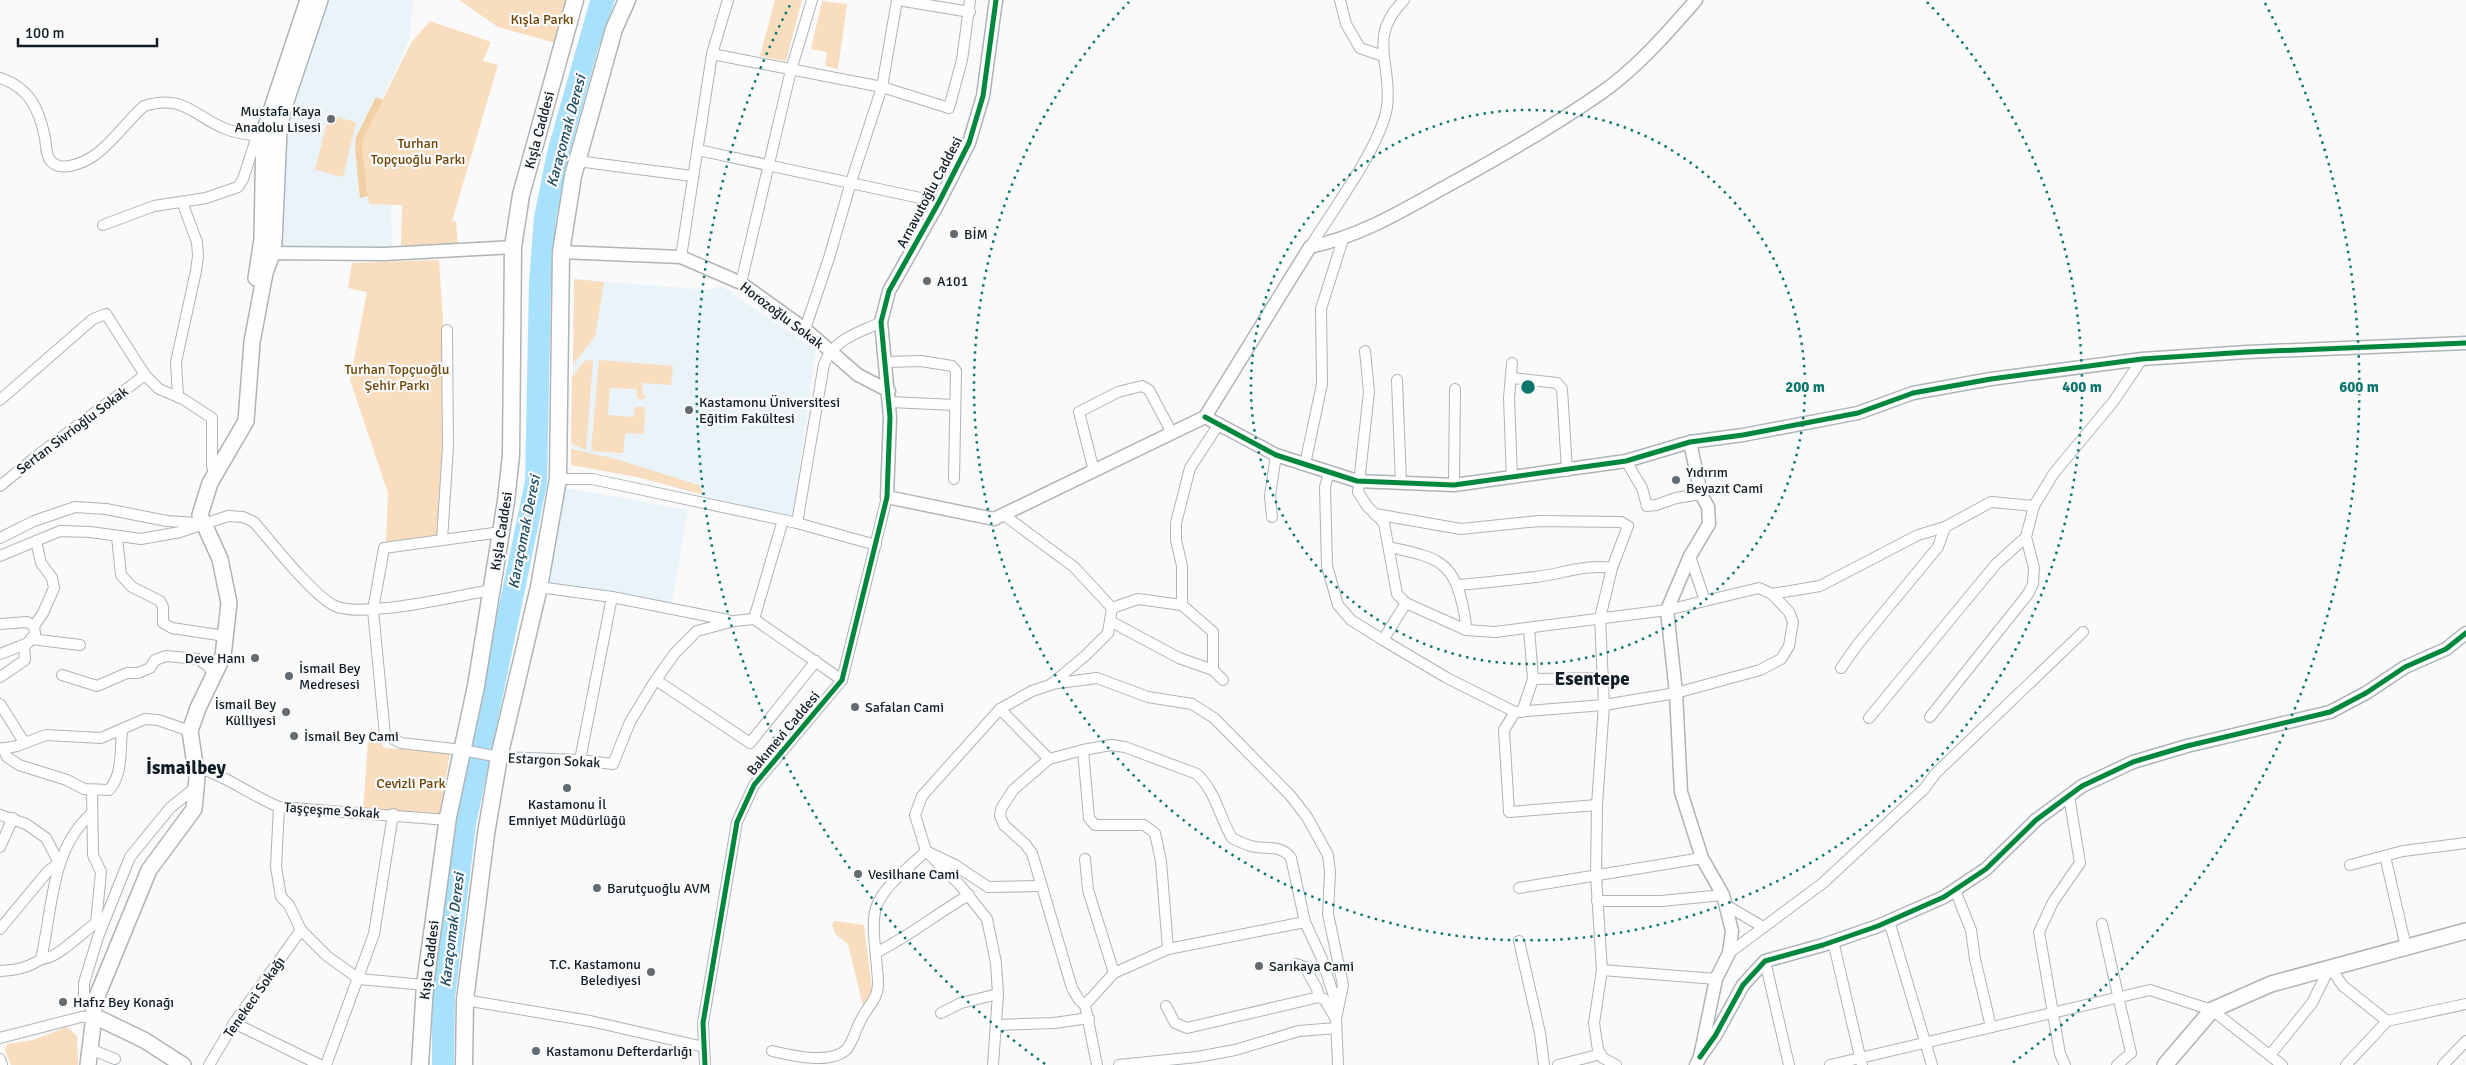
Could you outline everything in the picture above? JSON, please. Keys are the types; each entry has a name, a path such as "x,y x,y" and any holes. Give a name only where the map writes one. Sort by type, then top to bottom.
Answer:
{"main road":[{"path":"88,1065 88,1048 94,1011 149,870 194,809 196,767 190,731 198,708 223,656 228,603 220,558 200,515 210,482 240,434 243,346 266,254 266,133 308,0"},
{"path":"266,133 283,110 320,0"},
{"name":"Kışla Caddesi","path":"420,1065 426,984 448,820 463,750 492,590 511,455 513,247 521,195 575,0"},
{"path":"464,1065 465,996 486,834 500,757 539,587 558,480 561,252 577,161 614,29 626,0"},
{"path":"2165,1065 2212,1010 2271,984 2466,931"},
{"path":"94,1011 183,1065"}],"street":[{"path":"681,257 712,54 728,0"},
{"path":"741,283 791,70 812,0"},
{"path":"805,329 829,258 850,182 882,87 898,0 970,12"},
{"path":"712,54 882,87 949,108 962,60 970,12 970,0"},
{"name":"Arnavutoğlu Caddesi","path":"889,396 882,322 888,291 970,143 983,96 996,0"},
{"path":"1340,0 1346,24 1360,48 1383,56"},
{"path":"955,405 889,396 887,497 994,520 1205,417 1375,142 1387,107 1382,36 1392,12 1404,0"},
{"path":"1310,247 1343,239 1369,229 1512,151 1602,92 1642,57 1696,0"},
{"path":"0,78 17,85 33,102 39,113 48,156 54,164 60,166 75,165 96,154 140,109 153,103 183,104 227,129 266,133 238,187 206,198 154,206 103,225"},
{"path":"698,150 939,202"},
{"path":"577,161 692,176"},
{"path":"178,397 176,362 198,256 197,242 182,202"},
{"path":"1305,464 1322,384 1321,309 1343,239"},
{"path":"266,254 385,254 513,247"},
{"name":"Horozoğlu Sokak","path":"561,252 681,257 741,283 805,329 858,375 889,396"},
{"path":"0,400 93,319 106,314 145,375 159,389 178,397 212,418 212,465 214,475"},
{"path":"797,523 824,364 830,351 836,344 882,322"},
{"path":"442,540 448,447 447,330"},
{"path":"1205,417 1276,455 1357,480 1454,485 1567,471 1626,461 1690,442 1744,435 1858,413 1913,393 1991,379 2142,359 2247,352 2466,343"},
{"path":"1329,472 1325,488 1327,566 1338,605 1351,620 1383,640 1447,678 1518,712 1604,705 1676,693 1760,670 1780,659 1789,646 1793,622 1789,612 1772,594 1759,588 1666,610 1495,632 1466,630 1406,602 1397,594 1384,524 1358,492 1357,480 1368,392 1365,351"},
{"path":"1930,717 2028,594 2033,584 2034,568 2026,537 2034,506 2054,474 2113,402 2142,359"},
{"path":"886,362 921,361 952,366 956,371 955,405 957,411 954,479"},
{"path":"1512,363 1509,398 1512,478"},
{"name":"Sertan Sivrioğlu Sokak","path":"0,486 38,455 145,375"},
{"path":"1512,378 1557,383 1562,389 1567,471"},
{"path":"1397,380 1401,482"},
{"path":"1094,471 1079,412 1118,392 1142,386 1149,390 1172,433"},
{"path":"1454,485 1455,389"},
{"path":"1182,605 1182,566 1176,540 1176,523 1190,468 1219,424"},
{"path":"1690,442 1701,494 1708,507 1709,524 1690,556 1666,610 1676,693 1681,792 1702,858 1725,900 1732,932 1729,953 1716,979 1698,1061"},
{"path":"1272,517 1270,496 1276,455"},
{"path":"1626,461 1642,488 1647,506 1676,498 1701,494"},
{"path":"558,480 592,479 797,523 876,545"},
{"name":"Bakımevi Caddesi","path":"705,1065 703,1043 709,979 737,822 754,785 842,680 887,497"},
{"path":"1772,594 1820,586 1895,549 1918,535 1945,527 1991,502 2034,506"},
{"path":"0,538 34,521 75,507 106,508 167,521 204,524"},
{"path":"1375,514 1461,529 1539,521 1621,522 1628,526 1612,568 1600,618 1604,705 1597,805 1596,875 1602,970 1594,1023 1600,1054 1603,1058 1616,1065"},
{"path":"1004,515 1074,568 1112,608"},
{"path":"0,556 60,531 90,532 117,538 141,540 180,532 228,516 243,517 254,522 306,581 338,608 373,610 492,590"},
{"path":"783,520 754,619 842,680"},
{"path":"1841,668 1858,644 1938,547 1945,527"},
{"path":"373,610 384,548 501,532"},
{"path":"1869,718 1996,564 2026,537"},
{"path":"117,538 121,575 132,587 160,601 163,607 163,623 172,628 225,636"},
{"path":"0,654 27,642 35,634 34,626 43,613 54,588 52,578 40,563 36,542"},
{"path":"1389,546 1430,557 1447,568 1458,585 1466,621 1466,630"},
{"path":"1690,556 1705,601"},
{"path":"1458,585 1538,577 1572,568 1600,566 1612,568"},
{"path":"539,587 612,597 734,621"},
{"path":"580,760 612,597"},
{"path":"1112,608 1138,599 1182,605 1213,632 1213,670"},
{"path":"1383,640 1406,602"},
{"path":"1050,685 1085,656 1108,633 1112,608"},
{"name":"Estargon Sokak","path":"373,610 385,735 401,743 463,750 500,757 580,760 613,764 630,722 675,653 697,631 734,621 754,619"},
{"path":"1110,621 1178,658 1213,670 1223,680"},
{"path":"0,624 28,622 34,626"},
{"path":"1529,628 1533,679 1518,712 1504,730 1509,812 1597,805"},
{"path":"1729,953 1823,883 1924,789 1936,773 2083,632"},
{"path":"1698,1061 1715,1036 1743,985 1765,961 1833,942 1889,921 1944,897 1986,869 2036,820 2082,786 2133,762 2187,746 2330,712 2366,693 2405,667 2446,649 2466,633"},
{"path":"27,642 80,645"},
{"path":"0,677 25,660 27,642"},
{"path":"62,675 97,686 127,673 138,673 150,668 156,660 161,658 183,656 198,659 208,666 215,676"},
{"path":"656,680 750,743 816,661"},
{"path":"993,1065 998,994 996,963 987,919 969,895 926,851 915,815 922,796 1000,709 1032,691 1050,685 1097,678 1148,697 1192,704 1214,718 1290,795 1307,817 1328,856 1330,872 1328,914 1343,985 1337,1006 1338,1065"},
{"path":"1533,679 1604,678"},
{"path":"0,704 24,742"},
{"path":"1000,709 1049,759"},
{"path":"122,730 115,784 109,790 92,791 67,780 19,765 7,757 1,749 46,735 101,738 145,719 158,720 190,731"},
{"path":"1097,1065 1089,1018 1085,1005 1079,1000 1072,988 1040,886 1032,853 1004,825 1000,816 1001,809 1013,790 1049,759 1084,750 1112,745 1125,747 1197,774 1205,782 1216,799 1232,838 1253,846 1280,849 1287,852 1291,858 1305,922 1322,958 1337,1006"},
{"path":"1084,750 1090,818 1095,825 1144,825 1155,833 1161,861 1168,948"},
{"name":"Taşçeşme Sokak","path":"196,767 218,774 261,799 279,807 393,814 448,820"},
{"path":"0,1038 81,1017 94,1011 84,995 84,983 106,917 130,857 170,808 196,787"},
{"path":"92,791 93,855 101,872 96,923"},
{"path":"2066,1065 2060,1054 2039,932 2053,902 2080,863 2069,796"},
{"path":"279,807 276,867 281,896 289,905 301,930 327,956 359,979 426,984"},
{"path":"41,958 59,863 75,831 92,813"},
{"path":"0,814 12,818 46,838 59,863"},
{"path":"326,1065 374,934 393,814"},
{"path":"0,847 12,818"},
{"path":"2350,865 2385,856 2466,843"},
{"path":"926,851 955,865 988,887 1040,886"},
{"path":"772,1051 820,1061 839,1057 846,1050 860,1019 877,995 877,952 873,923 880,899 926,851"},
{"path":"2385,856 2406,947"},
{"path":"1518,888 1702,858"},
{"path":"1085,859 1088,890 1114,972"},
{"path":"0,928 48,871 59,863"},
{"path":"1955,890 1971,930 1975,959 1991,1027"},
{"path":"877,952 899,942 933,917 969,895"},
{"path":"1597,900 1725,900 1764,928"},
{"path":"0,971 16,970 33,964 41,958 55,954 106,917"},
{"path":"1889,921 1932,1065"},
{"path":"1085,1005 1114,972 1168,948 1305,922"},
{"path":"2102,924 2120,997 2131,1053 2117,1065"},
{"name":"Tenekeci Sokağı","path":"209,1065 234,1022 301,930"},
{"path":"1519,941 1540,1034 1544,1065"},
{"path":"1833,942 1862,1061"},
{"path":"1765,961 1789,1065"},
{"path":"1296,964 1305,967 1311,975 1319,998"},
{"path":"2270,1055 2312,1003 2330,967 2343,986 2388,1021"},
{"path":"1602,970 1716,979"},
{"path":"1830,1065 1862,1061 1925,1043 2150,990 2212,1010 2282,1065"},
{"path":"941,1012 961,1003 998,994"},
{"path":"465,996 640,1025 703,1043"},
{"path":"1166,1006 1175,1023 1187,1028 1319,998 1324,1000 1336,1023"},
{"path":"2346,1065 2388,1021 2466,1004"},
{"path":"997,1026 1054,1023 1089,1018"},
{"path":"234,1022 320,1065"},
{"path":"1119,1065 1197,1057 1235,1050 1299,1031 1336,1023"},
{"path":"2443,1065 2466,1041"},
{"path":"88,1048 115,1059"},
{"path":"1558,1065 1600,1054"},
{"path":"0,1059 2,1065"}],"shaded area":[{"name":"Mustafa Kaya Anadolu Lisesi","path":"324,0 414,0 408,43 363,139 362,149 369,203 391,204 392,249 318,246 310,251 277,251 282,159 293,90"},
{"path":"376,97 383,100 363,139 362,149 368,196 360,198 355,149 356,137"},
{"name":"Kastamonu Üniversitesi Eğitim Fakültesi","path":"574,279 709,290 723,287 816,350 792,519 637,477 571,465"},
{"path":"566,488 688,510 671,607 547,583"}],"green space":[{"name":"Kışla Parkı","path":"459,0 569,0 555,43 498,27"},
{"path":"775,0 802,0 786,61 760,56"},
{"path":"822,1 847,4 838,69 825,66 827,52 811,49"},
{"name":"Turhan Topçuoğlu Parkı","path":"430,21 491,42 483,61 498,65 452,221 456,222 458,244 436,248 401,245 402,205 369,204 362,149 363,139 411,43"},
{"path":"329,115 356,122 343,177 315,170"},
{"name":"Turhan Topçuoğlu Şehir Parkı","path":"439,260 443,321 441,536 386,543 388,493 350,380 367,292 348,288 352,263"},
{"path":"574,279 604,282 595,336 573,365"},
{"path":"586,359 593,362 586,450 571,443 572,377"},
{"path":"599,360 673,366 671,385 643,383 642,394 646,395 645,399 637,399 637,389 610,388 608,415 634,417 635,407 645,407 644,434 625,433 623,453 591,451"},
{"path":"571,449 612,458 699,485 704,495 637,477 571,465"},
{"name":"Cevizli Park","path":"373,729 384,748 450,752 439,818 363,812 368,740"},
{"path":"834,921 864,925 873,998 863,1006 848,944 835,934 832,925"},
{"path":"67,1027 77,1036 78,1065 11,1065 5,1051 7,1044 33,1040"}],"water":[{"name":"Karaçomak Deresi","path":"590,0 615,0 598,49 568,158 556,220 551,284 547,484 476,825 455,997 454,1065 432,1065 435,968 458,801 525,481 529,283 534,217 547,152"}],"cycle path":[{"path":"705,1065 703,1023 737,822 754,785 842,680 887,497 890,417 881,322 889,291 939,202 969,143 983,96 996,0"},
{"path":"1205,417 1276,455 1357,481 1454,485 1626,461 1690,442 1743,435 1858,413 1913,393 1991,379 2142,359 2247,352 2466,343"},
{"path":"1700,1057 1715,1036 1743,985 1765,961 1823,945 1878,926 1944,897 1986,869 2036,820 2082,786 2133,762 2187,746 2330,712 2366,693 2405,667 2446,649 2466,633"}],"place":[{"name":"Mustafa Kaya Anadolu Lisesi","path":"331,119"},
{"name":"BİM","path":"954,234"},
{"name":"A101","path":"927,281"},
{"name":"Kastamonu Üniversitesi Eğitim Fakültesi","path":"689,410"},
{"name":"Yıdırım Beyazıt Cami","path":"1676,480"},
{"name":"Deve Hanı","path":"255,658"},
{"name":"İsmail Bey Medresesi","path":"289,676"},
{"name":"Safalan Cami","path":"855,707"},
{"name":"İsmail Bey Külliyesi","path":"286,712"},
{"name":"İsmail Bey Cami","path":"294,736"},
{"name":"Kastamonu İl Emniyet Müdürlüğü","path":"567,788"},
{"name":"Vesilhane Cami","path":"858,874"},
{"name":"Barutçuoğlu AVM","path":"597,888"},
{"name":"Sarıkaya Cami","path":"1259,966"},
{"name":"T.C. Kastamonu Belediyesi","path":"651,972"},
{"name":"Hafız Bey Konağı","path":"63,1002"},
{"name":"Kastamonu Defterdarlığı","path":"536,1051"}],"district":[{"name":"Esentepe","path":"1592,678"},
{"name":"İsmailbey","path":"186,767"}]}
